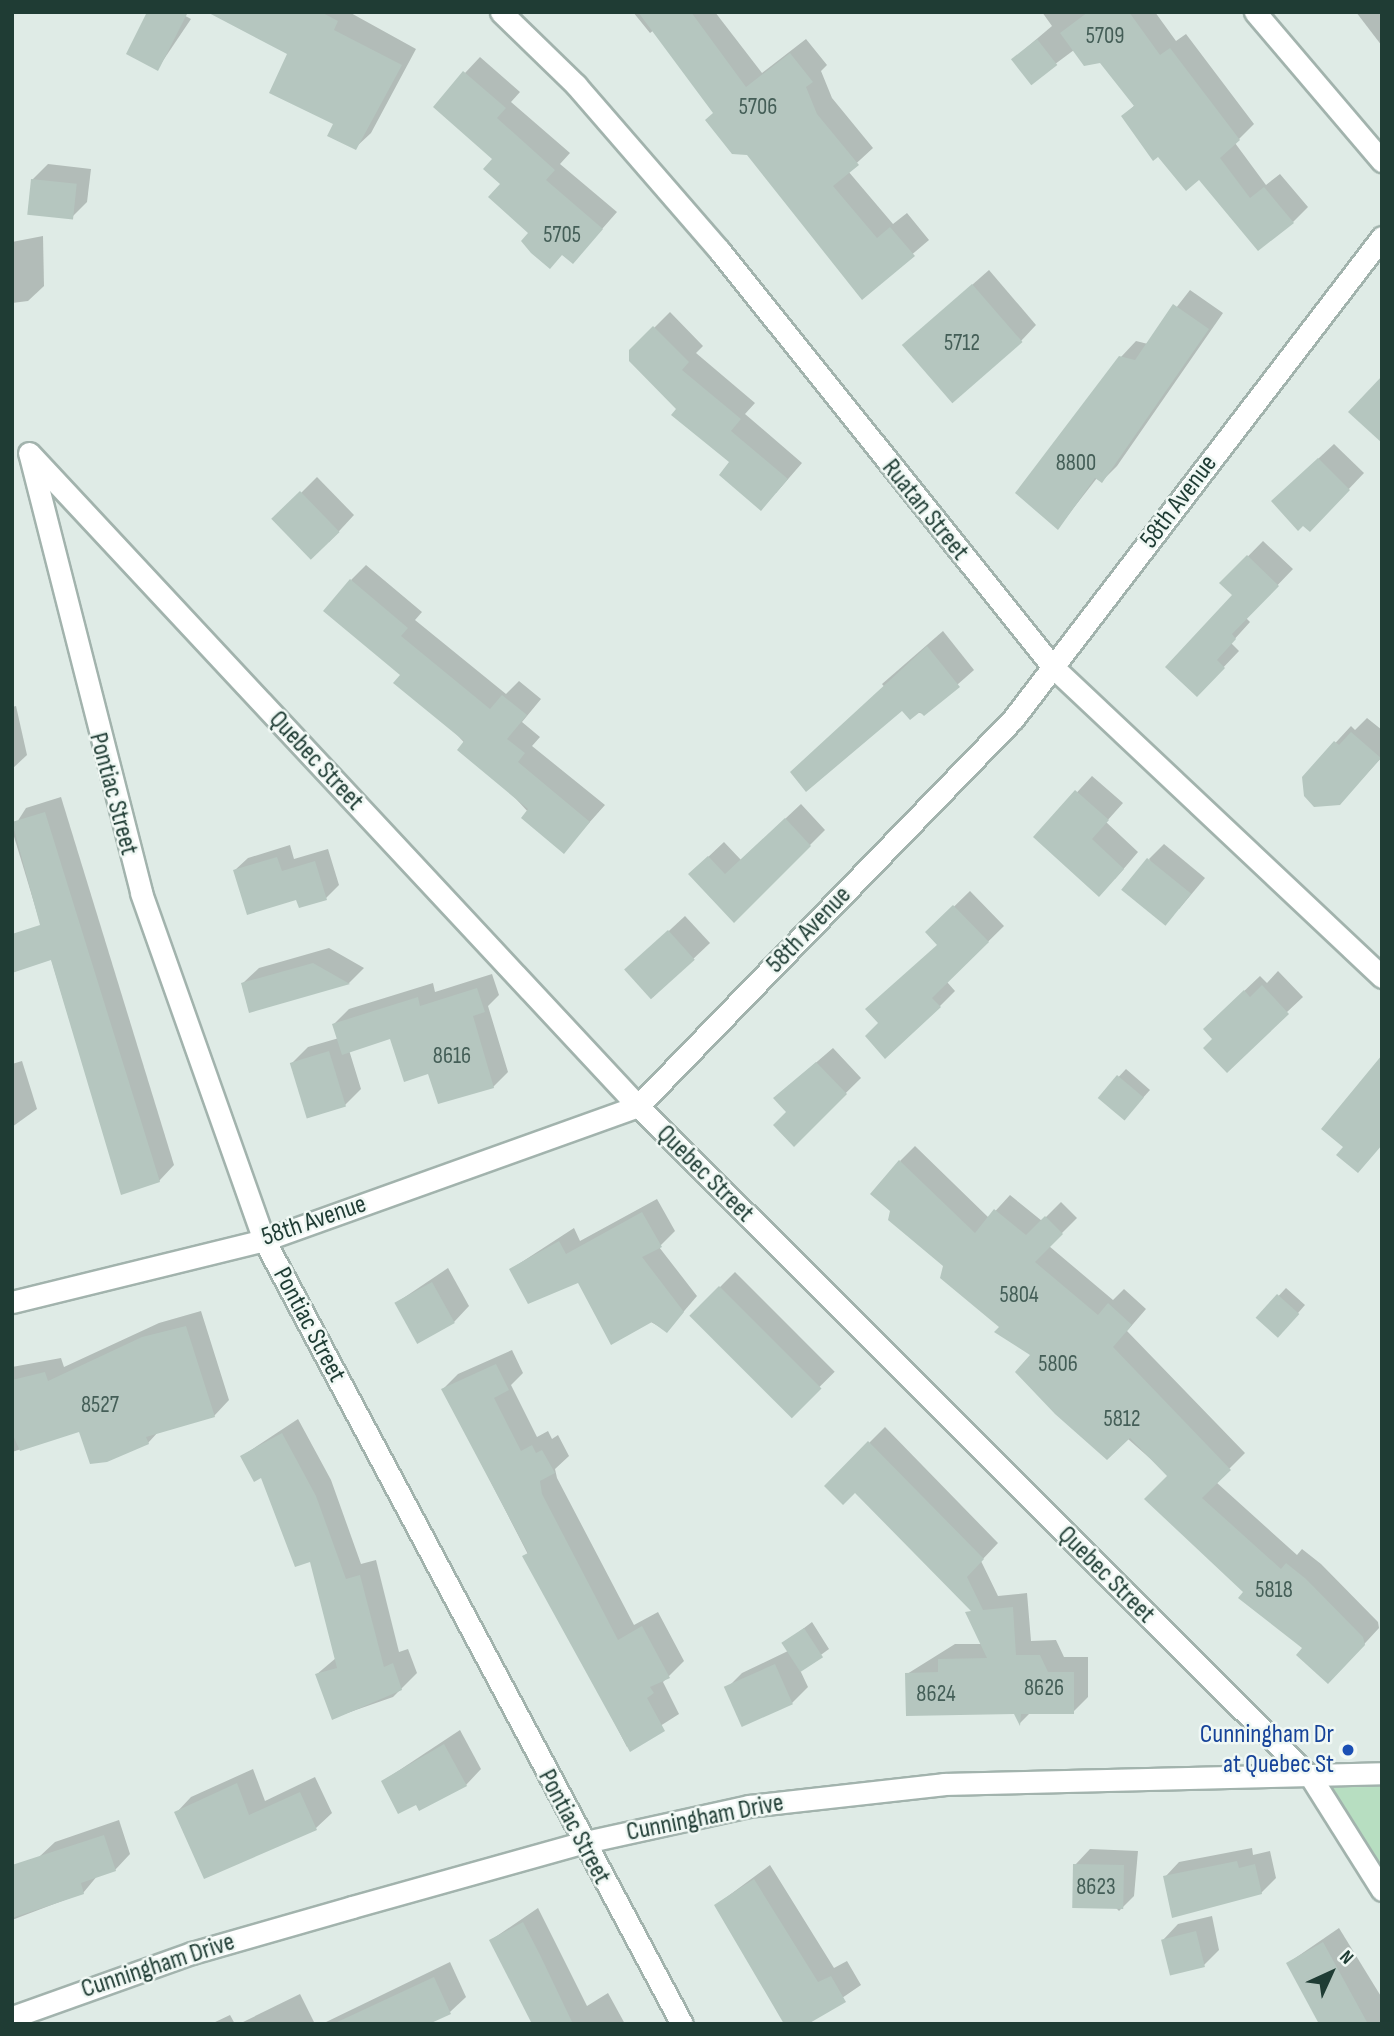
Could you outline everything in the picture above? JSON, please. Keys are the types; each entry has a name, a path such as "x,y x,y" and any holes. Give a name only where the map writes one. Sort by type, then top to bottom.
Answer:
{"street":[{"name":"Ruatan Street","path":"501,12 576,85 719,250 1053,667 1382,976"},
{"path":"1255,12 1382,161"},
{"name":"58th Avenue","path":"12,1303 264,1240 638,1106 1013,719 1382,237"},
{"name":"Quebec Street","path":"21,454 638,1106 1312,1779 1382,1890"},
{"name":"Pontiac Street","path":"21,454 141,893 264,1240 581,1843 682,2024"},
{"name":"Cunningham Drive","path":"12,2017 192,1953 581,1843 749,1806 944,1784 1312,1779 1382,1773"}],"green space":[{"path":"1382,1773 1382,1890 1312,1779"}],"building":[{"path":"147,12 188,12 158,71 126,54"},
{"path":"207,12 321,12 338,21 334,30 402,65 356,150 327,136 333,124 269,93 287,54"},
{"path":"638,12 691,12 746,87 790,53 813,82 806,87 817,114 859,165 833,186 877,238 890,227 915,256 862,300 747,155 732,154 705,120 713,113"},
{"path":"1088,12 1129,12 1160,55 1170,48 1240,140 1220,158 1250,198 1264,187 1294,223 1258,251 1199,180 1186,191 1158,157 1153,161 1121,116 1134,106 1100,63 1084,66 1060,33"},
{"path":"1037,39 1057,65 1031,85 1011,59"},
{"path":"463,71 506,108 497,118 555,170 546,180 603,229 573,264 562,255 550,269 531,253 521,241 528,233 488,197 500,184 483,169 492,159 433,107"},
{"path":"31,179 77,184 73,220 27,215"},
{"path":"972,284 1023,342 952,403 902,345"},
{"path":"1173,304 1209,329 1102,483 1095,478 1058,530 1015,493 1119,356 1135,360"},
{"path":"653,326 689,362 682,370 741,419 731,431 788,479 761,511 719,475 729,462 671,415 676,409 629,361 629,350"},
{"path":"1382,376 1382,443 1348,412"},
{"path":"1318,458 1350,490 1310,532 1303,526 1298,531 1271,501"},
{"path":"300,491 340,532 311,560 271,519"},
{"path":"1247,555 1279,586 1232,634 1236,639 1217,660 1225,668 1197,697 1165,667 1232,595 1219,583"},
{"path":"350,579 408,628 401,636 490,709 502,695 527,715 507,739 525,753 518,762 590,822 564,854 521,818 528,809 457,750 464,741 393,683 400,675 323,611"},
{"path":"927,646 960,687 924,716 920,712 910,720 902,711 806,792 790,772"},
{"path":"1351,732 1381,758 1340,805 1314,807 1304,796 1302,777 1334,741 1339,745"},
{"path":"1075,790 1109,820 1092,839 1124,869 1099,897 1033,837"},
{"path":"45,812 160,1182 121,1195 51,960 12,973 12,934 40,925 12,822"},
{"path":"785,818 811,846 734,923 688,874 708,856 725,874"},
{"path":"277,857 282,871 315,861 327,900 299,908 296,900 247,915 233,870"},
{"path":"1147,858 1191,894 1165,926 1121,890"},
{"path":"953,905 989,942 932,998 941,1007 885,1059 865,1036 878,1023 865,1009 937,945 925,932"},
{"path":"668,930 695,960 651,999 624,969"},
{"path":"313,963 350,984 249,1013 241,983"},
{"path":"1262,985 1289,1014 1227,1073 1203,1048 1212,1039 1203,1029 1244,990 1250,997"},
{"path":"477,988 485,1012 473,1016 494,1088 438,1104 428,1074 404,1082 390,1039 342,1055 332,1024 418,997 420,1006"},
{"path":"329,1051 346,1106 307,1118 290,1063"},
{"path":"1382,1055 1382,1145 1358,1173 1336,1155 1343,1147 1321,1129"},
{"path":"816,1062 847,1094 794,1147 773,1125 786,1112 773,1098"},
{"path":"1117,1075 1144,1097 1125,1120 1098,1098"},
{"path":"899,1160 975,1233 994,1209 1026,1235 1045,1216 1063,1234 1035,1262 1098,1315 1108,1303 1132,1325 1113,1347 1231,1470 1202,1498 1281,1569 1286,1563 1306,1579 1363,1637 1365,1645 1328,1684 1296,1655 1302,1648 1238,1598 1243,1592 1144,1499 1167,1476 1130,1438 1107,1460 1055,1414 1015,1372 1030,1355 994,1332 999,1327 940,1278 943,1266 888,1220 890,1211 870,1194"},
{"path":"642,1212 662,1247 642,1257 684,1312 667,1333 652,1322 611,1345 578,1283 528,1304 509,1269 559,1241 566,1254"},
{"path":"432,1282 455,1323 417,1344 394,1303"},
{"path":"719,1286 822,1389 792,1418 689,1316"},
{"path":"1277,1294 1299,1314 1278,1338 1256,1318"},
{"path":"186,1326 215,1417 146,1437 149,1444 107,1462 90,1464 79,1432 20,1451 12,1433 12,1380 45,1372 48,1381 142,1337"},
{"path":"496,1364 509,1390 494,1398 521,1451 532,1445 536,1453 542,1450 555,1473 540,1481 542,1494 618,1640 642,1626 670,1678 650,1687 654,1693 647,1698 665,1731 630,1752 522,1556 528,1553 441,1389"},
{"path":"282,1433 316,1496 346,1579 360,1575 384,1667 393,1663 402,1690 332,1720 315,1674 337,1668 310,1562 295,1567 261,1478 254,1482 240,1456"},
{"path":"868,1441 984,1559 967,1577 983,1610 1013,1607 1016,1655 1040,1655 1048,1672 1074,1672 1074,1714 1021,1714 1020,1726 1014,1714 906,1716 905,1673 938,1672 938,1659 987,1658 965,1612 971,1611 855,1493 843,1505 824,1486"},
{"path":"804,1628 823,1657 800,1672 781,1643"},
{"path":"775,1664 793,1704 742,1727 724,1687"},
{"path":"444,1744 467,1786 419,1811 416,1805 398,1814 381,1781"},
{"path":"237,1783 249,1815 300,1792 317,1830 204,1879 174,1812"},
{"path":"104,1835 116,1871 81,1883 84,1894 12,1918 12,1865"},
{"path":"1237,1861 1239,1868 1255,1864 1262,1894 1172,1918 1163,1876"},
{"path":"1073,1864 1124,1865 1123,1909 1072,1908"},
{"path":"754,1879 818,1982 831,1976 846,2002 808,2024 784,2024 714,1905"},
{"path":"523,1922 573,2024 532,2024 489,1940"},
{"path":"1196,1931 1205,1967 1170,1976 1161,1940"},
{"path":"1323,1942 1368,2024 1319,2024 1286,1963"},
{"path":"434,1977 451,2014 429,2024 333,2024"}],"place":[{"name":"Cunningham Dr at Quebec St","path":"1348,1750"}]}
